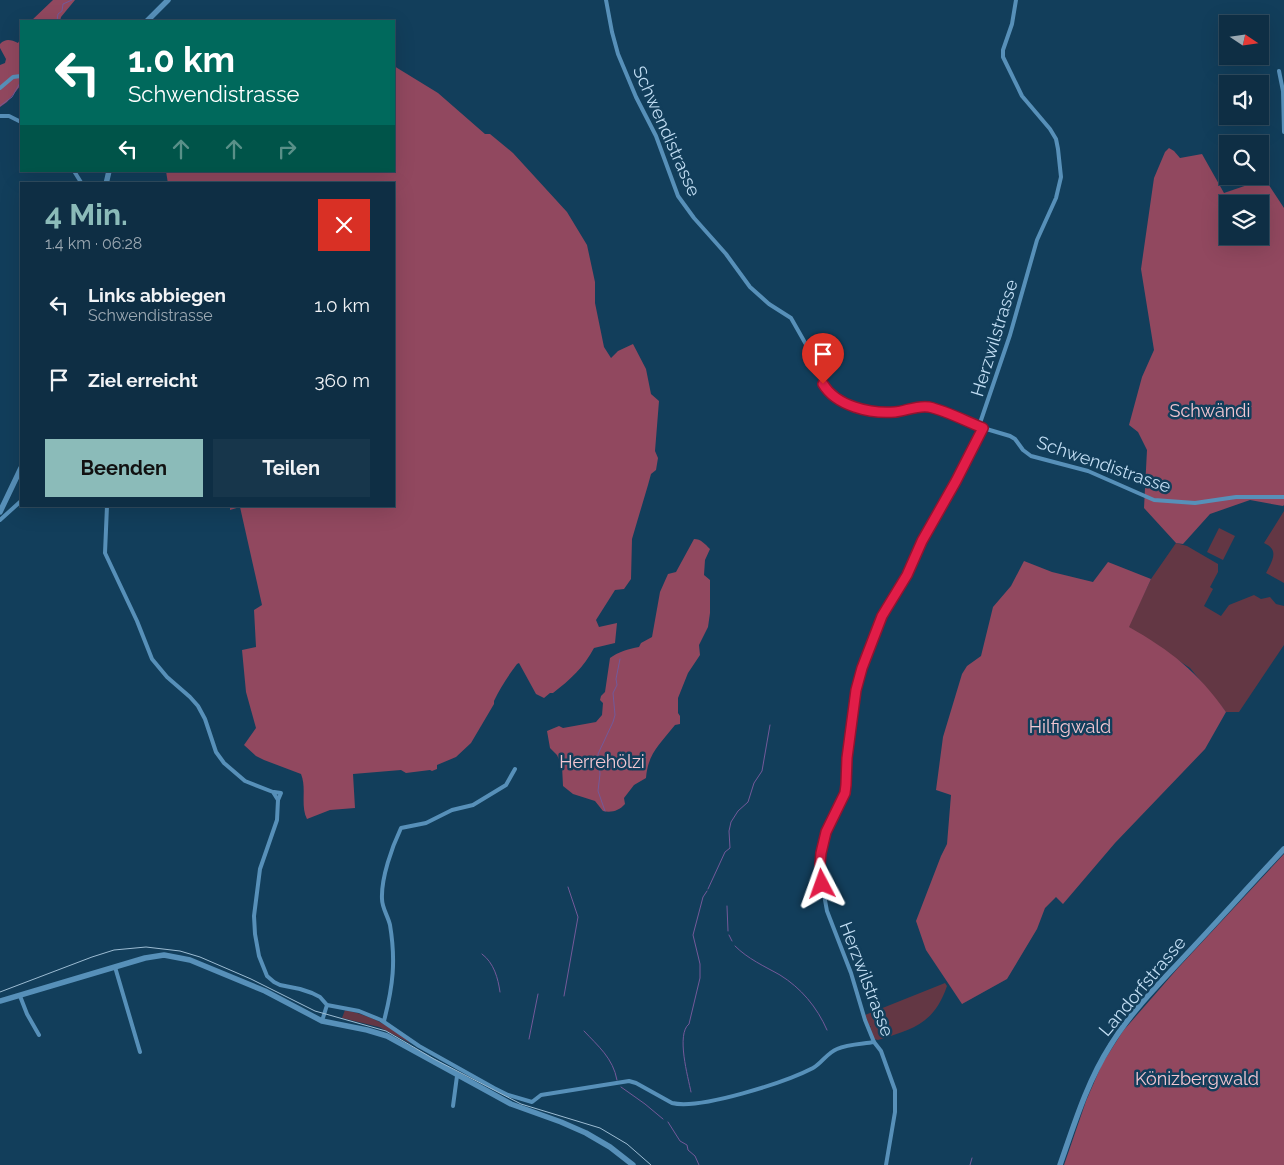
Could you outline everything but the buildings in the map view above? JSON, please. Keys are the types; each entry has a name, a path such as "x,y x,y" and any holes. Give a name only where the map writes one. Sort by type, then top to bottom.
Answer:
{"main road":[{"path":"148,20 168,0"},
{"path":"0,512 20,470"},
{"name":"Landorfstrasse","path":"1060,1165 1092,1080 1108,1048 1122,1027 1150,994 1284,849"},
{"path":"0,1002 114,967 157,956 184,958 265,991 322,1021 382,1034 510,1104 586,1133 610,1147 633,1165"}],"street":[{"name":"Schwendistrasse","path":"606,0 618,54 636,97 656,136 678,196 694,218 726,254 750,287 794,322 812,355 823,384 830,393 845,403 864,409 888,412 928,407 1010,436 1015,439 1026,453 1034,458 1088,472 1154,500 1189,503 1236,496 1284,497"},
{"name":"Herzwilstrasse","path":"886,1165 895,1115 896,1094 880,1050 874,1042 865,1020 851,973 827,911 820,874 821,853 826,832 845,793 847,758 856,690 862,668 888,604 907,575 922,541 958,478 981,427 1037,240 1056,198 1061,177 1060,156 1056,139 1022,96 1003,57 1003,50 1012,24 1016,0"},
{"path":"1279,71 1284,91 1284,132"},
{"path":"0,88 13,77 20,76"},
{"path":"0,116 8,116 20,122"},
{"path":"0,520 20,502"},
{"path":"107,507 105,553 135,616 152,659 166,677 194,701 205,719 216,752 224,763 245,781 273,792 282,793 278,800 277,820 262,862 254,907 254,929 259,956 264,972 274,982 312,993 320,997 326,1005 359,1011 384,1021 419,1046 494,1088 508,1095 532,1102 541,1095 633,1082 672,1103 703,1102 742,1094 799,1074 816,1065 832,1051 840,1048 874,1042"},
{"path":"384,1021 392,984 393,961 390,925 383,904 382,894 388,865 401,828 426,822 452,810 473,805 506,785 515,769"},
{"path":"114,967 140,1052"},
{"path":"20,996 27,1014 39,1035"},
{"path":"322,1021 326,1005"},
{"path":"453,1106 457,1076"}],"shaded area":[{"path":"1284,511 1284,583 1266,573 1272,560 1273,552 1264,543"},
{"path":"1219,528 1235,536 1223,560 1207,552"},
{"path":"1176,543 1187,546 1218,564 1218,572 1210,587 1213,589 1204,606 1221,616 1229,605 1254,595 1261,599 1270,597 1276,604 1284,606 1284,645 1239,712 1226,712 1190,668 1128,627 1151,579"},
{"path":"945,983 947,986 942,999 929,1017 902,1032 878,1040 874,1039 869,1028 871,1026 868,1026 865,1015"},
{"path":"345,1010 379,1022 410,1043 379,1027 342,1018"}],"green space":[{"path":"53,0 75,0 60,20 32,20"},
{"path":"9,40 18,43 20,40 20,86 7,102 0,107 0,65 5,63 6,59 0,44"},
{"path":"395,67 438,93 485,134 490,134 513,153 567,212 587,245 595,282 595,303 604,347 611,358 618,351 633,344 646,369 651,394 659,401 655,451 658,458 656,470 651,474 632,539 631,579 624,589 615,590 596,620 599,627 617,623 615,643 594,648 576,673 553,693 544,698 536,694 519,663 517,664 471,743 456,757 437,765 437,769 432,771 406,773 401,770 353,774 355,808 330,810 307,819 304,808 303,779 301,774 256,756 244,745 256,728 246,692 242,650 256,647 254,610 262,605 240,507 395,507 395,182 168,182 166,172 395,172"},
{"name":"Schwändi","path":"1169,148 1180,158 1202,154 1224,193 1247,185 1269,185 1284,208 1284,505 1250,500 1210,514 1183,544 1176,543 1144,508 1147,450 1138,432 1129,425 1142,377 1154,350 1141,269 1154,178 1165,152"},
{"name":"Herrehölzi","path":"694,539 701,541 710,549 705,560 704,575 710,580 710,613 708,627 699,645 700,655 688,673 678,698 680,724 675,725 656,749 649,762 646,778 634,785 624,798 625,804 615,811 603,811 595,801 573,794 563,786 562,766 557,755 550,748 547,731 559,726 563,728 596,722 602,715 603,703 600,700 605,692 610,658 623,651 639,647 641,643 652,637 660,592 668,574 676,572"},
{"name":"Hilfigwald","path":"1024,561 1052,572 1093,582 1108,562 1151,579 1129,627 1171,654 1194,673 1226,712 1205,749 1115,843 1063,904 1056,897 1045,908 1037,929 1007,979 962,1004 926,950 916,921 947,844 951,795 936,790 943,737 962,674 967,666 981,656 993,607 1011,586"},
{"name":"Könizbergwald","path":"1284,854 1284,1165 1064,1165 1086,1101 1102,1064 1123,1031 1178,968"}],"waterway":[{"path":"57,20 63,4 72,0"},
{"path":"0,106 12,97 20,83"},
{"path":"605,811 598,791 600,774 598,754 615,715 613,693 617,685 616,679 620,659"},
{"path":"708,889 725,852 730,848 729,831 731,822 738,811 748,802 754,783 762,771 770,725"},
{"path":"564,996 578,917 568,887"},
{"path":"691,1092 684,1056 683,1037 685,1029 689,1024 700,978 700,964 693,935 703,897 707,891"},
{"path":"727,906 728,931"},
{"path":"729,935 732,941"},
{"path":"735,946 751,959 780,975 795,986 813,1006 827,1030"},
{"path":"482,954 495,971 500,992"},
{"path":"529,1039 538,994"},
{"path":"584,1031 600,1047 612,1065 617,1080"},
{"path":"621,1087 663,1119"},
{"path":"668,1122 680,1141 687,1145 688,1150 695,1156 699,1165"},
{"path":"970,1165 972,1158"}],"railway":[{"path":"0,992 114,950 146,947 180,951 200,957 251,979 315,1011 386,1031 434,1059 521,1104 600,1128 627,1144 651,1165"}],"route":[{"path":"822,884 820,864 823,842 832,818 845,793 847,758 856,690 862,668 888,604 907,575 922,541 983,428 928,407 888,412 873,411 849,405 830,393 823,384"}]}
